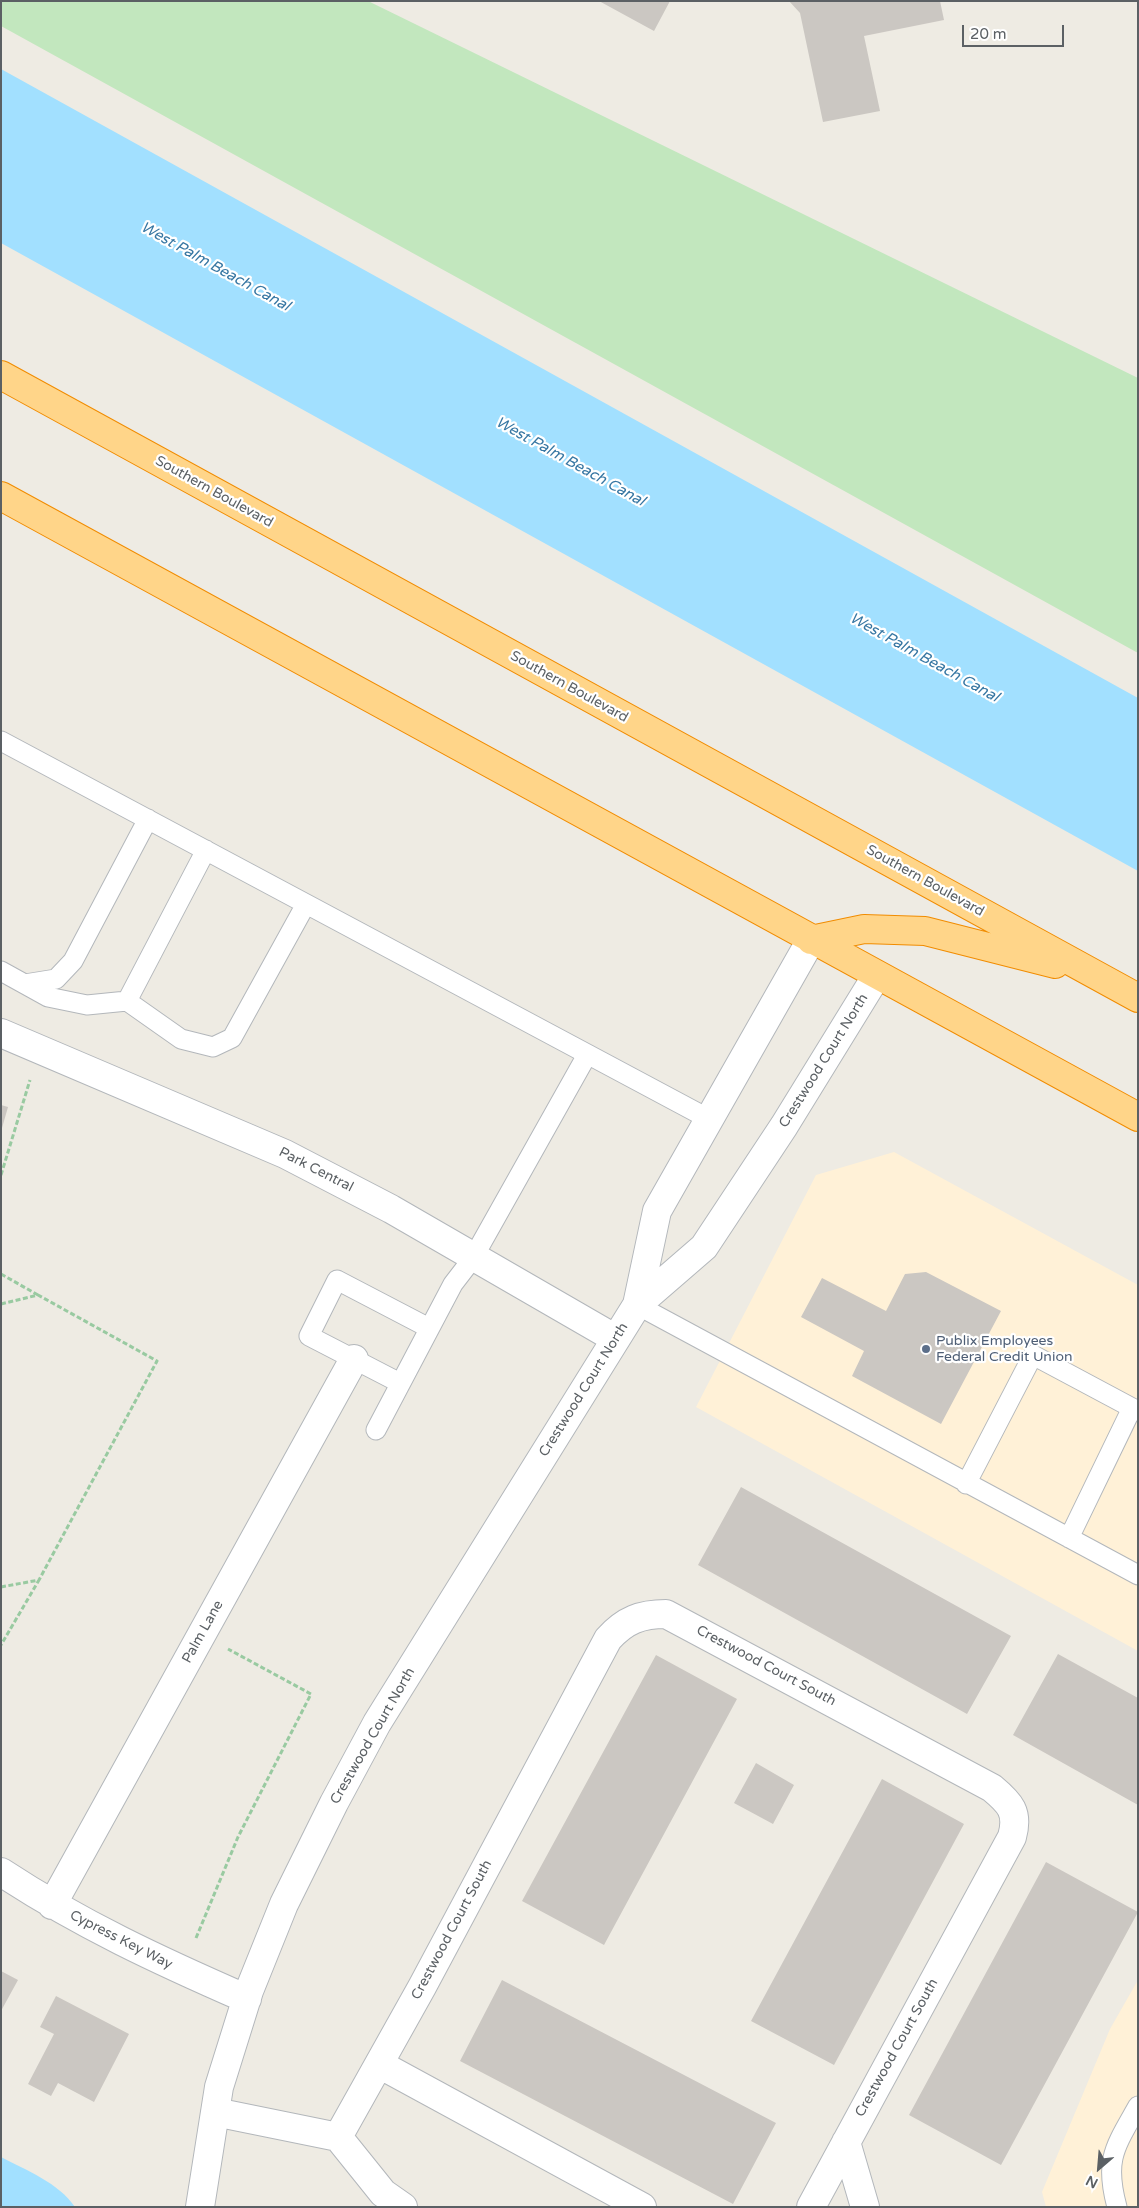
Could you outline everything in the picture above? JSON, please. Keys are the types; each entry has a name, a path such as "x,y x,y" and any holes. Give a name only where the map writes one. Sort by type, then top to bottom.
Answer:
{"highway":[{"name":"Southern Boulevard","path":"1,375 1138,998"},
{"path":"1,496 1138,1118"},
{"path":"811,940 864,929 925,931 1093,973"}],"street":[{"name":"Crestwood Court North","path":"637,1305 657,1211 811,940"},
{"name":"Crestwood Court North","path":"200,2207 219,2087 246,1999 284,1904 334,1802 377,1723 637,1305 704,1247 784,1126 877,975"},
{"name":"Park Central","path":"1,1033 285,1154 391,1209 616,1339"},
{"name":"Palm Lane","path":"52,1905 354,1359"},
{"name":"Crestwood Court South","path":"338,2137 608,1639 620,1626 634,1618 666,1614 992,1788 1013,1811 1015,1824 1012,1837 811,2207"},
{"name":"Cypress Key Way","path":"1,1872 52,1905 148,1955 246,1999"},
{"path":"379,2064 642,2207"},
{"path":"215,2112 338,2137 383,2194 403,2207"},
{"path":"846,2142 866,2207"}],"lane":[{"path":"1,741 709,1119"},
{"path":"25,984 56,979 73,961 148,819"},
{"path":"128,1001 206,850"},
{"path":"1,971 48,997 87,1005 128,1001 181,1039 212,1046 232,1038 306,904"},
{"path":"376,1430 453,1284 473,1258 587,1055"},
{"path":"400,1383 309,1336 337,1280 429,1328"},
{"path":"637,1305 966,1484 1137,1572"},
{"path":"966,1484 1032,1354 1135,1409 1069,1538"},
{"path":"1117,2207 1110,2182 1111,2163 1119,2140 1138,2106"}],"path":[{"path":"1,1175 30,1078"},
{"path":"1,1274 157,1361 39,1580 1,1645"},
{"path":"1,1304 38,1295"},
{"path":"1,1586 39,1580"},
{"path":"196,1938 238,1837 311,1694 225,1647"}],"shaded area":[{"path":"894,1152 1138,1285 1138,1651 696,1407 816,1175"},
{"path":"1138,1980 1138,2207 1046,2207 1042,2192 1110,2029"}],"green space":[{"path":"1,1 368,1 1138,378 1138,653 1,26"}],"water":[{"name":"West Palm Beach Canal","path":"1,69 1138,698 1138,871 1,243"},
{"path":"1,2157 51,2184 68,2198 75,2207 1,2207"}],"building":[{"path":"599,1 670,1 654,31"},
{"path":"789,1 940,1 944,20 864,36 880,111 823,122 800,13"},
{"path":"1,1105 8,1107 2,1128 1,1128"},
{"path":"926,1272 1001,1311 941,1424 852,1376 864,1351 801,1317 822,1278 886,1311 905,1274"},
{"path":"741,1487 1011,1636 967,1714 698,1565"},
{"path":"1058,1654 1138,1698 1138,1805 1013,1735"},
{"path":"656,1655 737,1699 604,1945 522,1901"},
{"path":"756,1763 794,1785 773,1824 734,1803"},
{"path":"882,1779 964,1824 834,2065 751,2021"},
{"path":"1046,1862 1138,1912 1001,2165 909,2115"},
{"path":"1,1971 18,1980 1,2011"},
{"path":"502,1980 776,2123 733,2204 460,2061"},
{"path":"56,1996 129,2034 94,2102 58,2083 51,2096 28,2084 54,2034 40,2027"}],"place":[{"name":"Publix Employees Federal Credit Union","path":"926,1349"}]}
